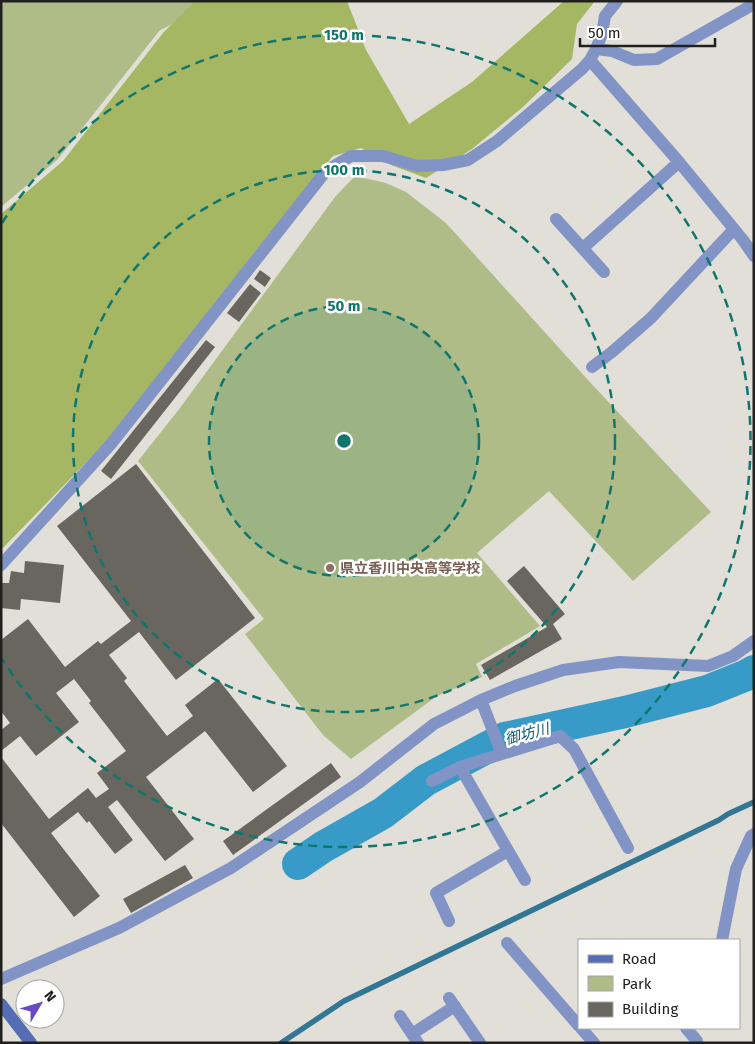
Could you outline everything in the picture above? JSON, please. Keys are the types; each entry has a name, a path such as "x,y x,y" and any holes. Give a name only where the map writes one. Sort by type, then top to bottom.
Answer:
{"main road":[{"path":"3,1010 31,1043"}],"street":[{"path":"1,565 111,444 326,171 351,156 383,156 417,166 443,165 468,160 497,141 582,69 596,49 602,34 605,16 616,1"},
{"path":"596,49 612,51 634,60 657,59 754,4"},
{"path":"590,60 679,162 734,229 749,237 754,256"},
{"path":"583,248 679,162"},
{"path":"556,219 604,272"},
{"path":"592,367 651,318 734,229"},
{"path":"1,979 119,928 231,868 360,782 434,724 481,700 563,670 619,662 708,666 732,656 754,641"},
{"path":"481,700 502,754"},
{"path":"432,781 460,767 560,736 574,749 628,848"},
{"path":"460,767 524,880"},
{"path":"722,939 736,869 750,836 754,834"},
{"path":"449,921 436,893 508,851"},
{"path":"508,943 578,1025"},
{"path":"400,1016 415,1038 452,1002 480,1043"},
{"path":"582,1029 594,1043"},
{"path":"687,1029 697,1042"},
{"path":"697,1042 700,1029"}],"green space":[{"path":"1,1 221,1 160,30 58,159 1,207"},
{"path":"195,1 347,1 366,50 409,124 472,82 564,1 595,1 577,24 572,59 523,107 472,149 426,178 391,165 361,148 333,156 106,442 1,550 1,214 63,161 163,33"},
{"path":"355,176 386,183 406,192 446,223 711,512 633,581 549,491 477,553 540,626 476,664 482,677 437,696 351,759 323,735 245,634 264,619 138,461 180,408 335,197"}],"building":[{"path":"260,270 271,278 265,287 254,279"},
{"path":"250,284 261,293 239,322 227,313"},
{"path":"206,340 215,347 111,479 101,471"},
{"path":"136,464 255,618 176,680 139,632 109,655 127,678 124,681 167,736 193,716 185,705 218,679 287,766 253,792 205,731 146,777 194,839 165,861 117,800 108,807 133,840 115,854 89,821 87,823 78,812 51,833 100,896 74,917 1,823 1,757 49,819 88,788 96,798 109,789 97,773 126,751 89,703 91,701 74,679 56,693 79,722 36,756 20,736 1,751 1,730 10,723 1,711 1,640 28,619 65,667 98,641 101,644 131,621 57,526"},
{"path":"25,561 64,565 60,603 21,599 20,610 1,608 1,583 9,583 11,571 24,573"},
{"path":"524,566 565,614 553,624 562,639 490,680 481,665 547,627 507,581"},
{"path":"331,763 341,777 233,855 223,841"},
{"path":"185,865 193,878 131,913 123,899"}],"waterway":[{"name":"御坊川","path":"298,864 323,847 383,813 426,780 505,738 625,712 707,691 754,671"},
{"path":"281,1043 344,1001 754,802"}],"place":[{"name":"県立香川中央高等学校","path":"330,568"}]}
